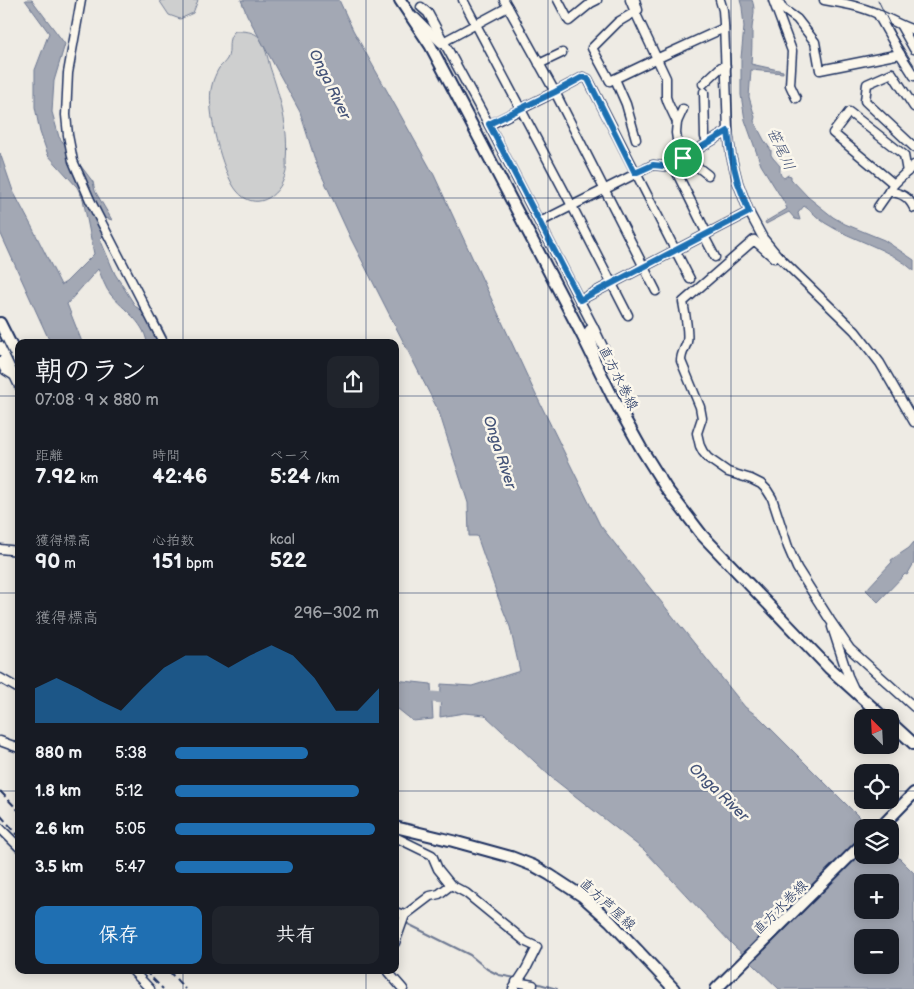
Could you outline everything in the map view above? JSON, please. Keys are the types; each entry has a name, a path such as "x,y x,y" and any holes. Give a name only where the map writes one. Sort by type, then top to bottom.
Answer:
{"main road":[{"name":"直方水巻線","path":"403,4 430,45 641,448 666,488 702,535 829,668 874,709"},
{"path":"0,323 15,353"},
{"path":"899,730 914,744"},
{"path":"889,819 914,794"},
{"name":"直方芦屋線","path":"399,828 511,857 550,875 582,896 610,921 674,989"},
{"name":"直方水巻線","path":"716,989 854,852"}],"street":[{"path":"81,0 68,74 66,106 68,135 73,161 94,208 161,339"},
{"path":"463,0 628,315"},
{"path":"558,0 570,21 597,0"},
{"path":"630,0 666,78 668,103 677,122"},
{"path":"635,0 638,10 618,22 592,48 610,81 724,28"},
{"path":"720,0 723,10 728,131 731,155 735,174 749,212 763,238 855,331 880,363 914,422"},
{"path":"773,0 792,51 790,84 796,98"},
{"path":"778,0 783,9 797,20 815,42 820,70 900,54"},
{"path":"824,0 856,6 914,30"},
{"path":"403,4 441,43 476,24 506,4 555,92 656,291"},
{"path":"421,7 428,13 489,124 607,355"},
{"path":"877,14 914,76"},
{"path":"901,26 914,49"},
{"path":"539,64 562,53"},
{"path":"708,142 706,137 704,88 722,67 726,67"},
{"path":"914,106 892,73 867,84 865,101 914,147"},
{"path":"489,124 583,77 588,79 690,279"},
{"path":"616,79 626,104 636,139"},
{"path":"683,109 677,122 676,145 678,153 708,175"},
{"path":"907,172 904,155 849,112 833,133 891,188 909,199 914,208"},
{"path":"674,167 683,158 728,131"},
{"path":"540,222 653,165 674,167"},
{"path":"878,207 891,188 914,165"},
{"path":"674,167 716,257"},
{"path":"580,300 749,212"},
{"path":"778,254 774,258 754,240 682,302 686,318 687,342 681,355 681,361 700,407 702,418 698,433 700,446 702,452 708,458 728,472 762,484 767,490 772,498 797,568 830,620 850,649 914,707"},
{"path":"593,326 589,330 594,348 594,359"},
{"path":"0,346 1,357 15,378"},
{"path":"0,549 15,551"},
{"path":"830,620 848,676 856,692"},
{"path":"0,681 15,687"},
{"path":"0,741 15,747"},
{"path":"0,828 15,843"},
{"path":"399,838 432,855 438,869 452,884 466,893 526,942 536,947 526,969 516,982 533,985"},
{"path":"402,920 430,896 439,894 452,884"},
{"path":"136,974 150,989"},
{"path":"390,974 403,989"}],"shaded area":[{"path":"159,0 198,0 193,13 180,19 169,15"},
{"path":"235,31 252,33 262,41 285,124 287,148 286,173 277,190 265,200 251,201 237,191 226,170 216,140 210,95 212,83 219,68 227,59 229,41"}],"water":[{"path":"25,0 32,0 65,44 54,81 52,112 59,137 93,182 95,191 112,220 106,218 104,235 100,239 115,274 136,307 157,318 168,339 146,339 142,328 109,292 98,269 67,304 81,339 49,339 0,232 0,153 13,191 61,285 94,254 83,199 77,187 48,155 40,132 35,107 35,70 49,33"},
{"path":"241,0 339,0 353,30 434,175 535,393 600,525 745,707 760,718 861,819 854,819 854,864 899,864 899,858 914,873 914,989 779,989 731,943 644,850 551,777 485,715 464,713 440,717 441,684 472,686 520,671 510,627 477,536 469,536 468,503 439,412 351,239 316,163 300,112 247,15"},
{"path":"740,0 752,0 754,7 751,64 783,71 783,73 751,70 749,97 755,117 754,121 771,150 771,155 780,166 781,176 784,178 788,175 791,176 791,179 808,197 833,217 884,240 914,260 914,271 883,250 847,235 825,223 804,206 798,213 800,220 795,219 789,212 766,224 765,222 787,209 761,165 745,120 741,95 741,58 744,27"},
{"path":"914,542 914,563 907,575 905,574 878,602 866,590 892,562 891,560 909,548"},
{"path":"399,680 431,684 433,719 413,721 399,710"}],"waterway":[{"path":"0,682 15,691"},
{"name":"Onga River","path":"399,694 456,699"},
{"path":"406,923 470,955 487,969 499,975 516,978"},
{"path":"536,983 557,989"}],"tram line":[{"path":"878,0 895,35 914,65"}],"railway":[{"path":"0,791 15,807"},
{"path":"0,815 15,832"},
{"path":"148,974 163,989"},
{"path":"172,974 185,989"}],"route":[{"path":"583,77 588,79 635,173 653,165 674,167 683,158 728,131 731,155 738,183 749,212 580,300 489,124 583,77"}],"water label":[{"name":"笹尾川","path":"781,149"}]}
